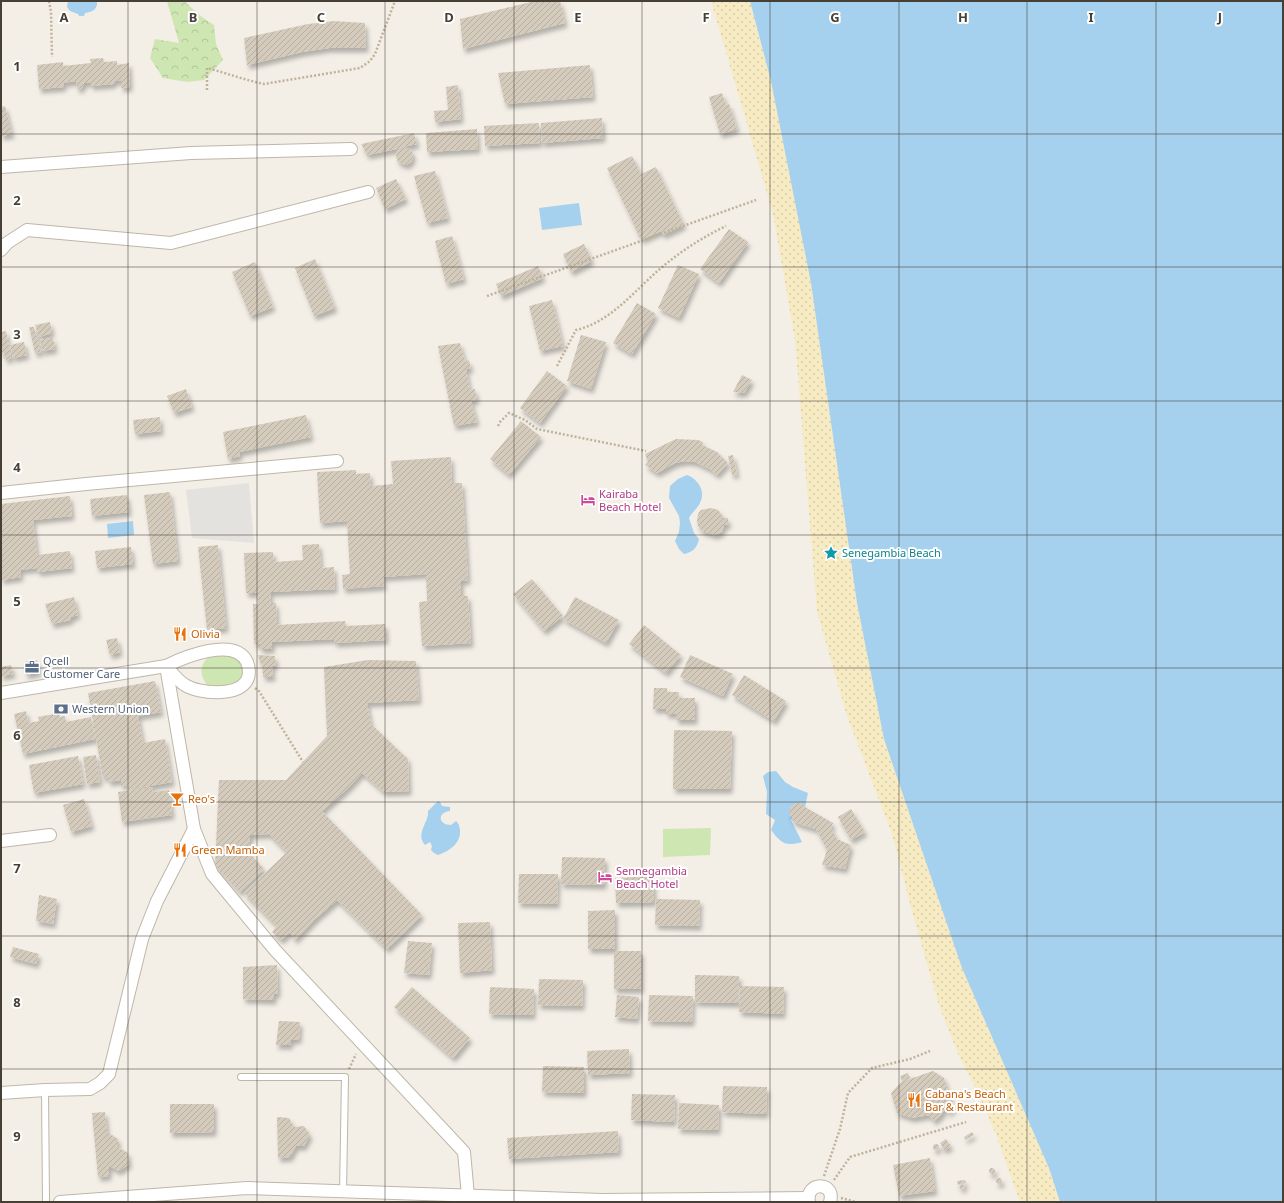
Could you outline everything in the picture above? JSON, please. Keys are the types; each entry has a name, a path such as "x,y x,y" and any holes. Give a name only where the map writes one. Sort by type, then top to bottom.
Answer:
{"street":[{"path":"1,167 191,153 351,149"},
{"path":"1,250 7,243 27,230 171,243 368,192"},
{"path":"1,493 336,461"},
{"path":"1,693 166,666 180,659 223,649 240,654 247,661 249,671 247,681 243,685 233,690 221,692 197,690 186,686 166,666"},
{"path":"166,666 194,829 212,874 276,950 464,1152 468,1196"},
{"path":"1,1093 90,1089 100,1083 109,1074 142,939 157,901 194,829"},
{"path":"1,841 50,835"},
{"path":"60,1202 247,1188 569,1200 809,1200 810,1191 813,1188 824,1187 831,1195 830,1202"}],"lane":[{"path":"241,1077 345,1077 343,1192"},
{"path":"44,1090 46,1202"}],"path":[{"path":"49,1 51,12 52,57"},
{"path":"207,90 207,68 244,78 250,82 264,84 360,68 370,61 375,54 395,1"},
{"path":"487,296 756,200"},
{"path":"557,366 576,330 588,327 615,309 662,267 705,236 726,226"},
{"path":"498,426 500,422 510,413 525,420 537,429 646,451"},
{"path":"247,681 259,691 303,762"},
{"path":"345,1077 362,1043"},
{"path":"824,1187 848,1093 872,1068 910,1059 930,1051"},
{"path":"824,1187 850,1157 966,1122"}],"green space":[{"path":"167,1 186,1 186,3 202,17 214,25 216,44 223,60 204,80 187,82 163,78 150,58 155,39 179,43"},
{"path":"219,651 241,659 246,676 230,690 208,686 203,678 202,669 207,658"},
{"path":"711,828 710,855 663,857 663,829"}],"sand":[{"name":"Senegambia Beach","path":"711,1 750,1 771,81 811,283 857,603 884,739 962,968 1049,1168 1060,1202 1020,1202 995,1132 976,1089 959,1056 940,1009 911,908 892,834 847,716 817,612 795,340 773,214"}],"shaded area":[{"path":"249,483 254,543 192,538 186,490"}],"water":[{"path":"68,1 97,1 97,4 93,11 85,13 84,16 79,16 78,14 70,11 67,7"},
{"path":"750,1 1283,1 1283,1202 1060,1202 1049,1168 962,968 884,739 857,603 811,283 771,81"},
{"path":"579,203 582,225 542,230 539,208"},
{"path":"687,475 698,482 702,499 689,518 694,533 699,539 694,549 684,554 679,549 675,541 679,532 680,523 679,516 669,498 670,486 678,479"},
{"path":"133,521 134,535 108,538 107,524"},
{"path":"776,771 785,782 808,793 805,807 801,803 796,803 790,808 793,818 791,820 802,842 791,844 784,843 771,830 775,820 766,814 767,792 763,776 768,772"},
{"path":"438,801 442,806 450,807 450,811 441,816 442,821 451,825 456,821 459,825 460,835 454,846 438,855 431,850 432,846 430,842 425,845 421,836 428,811"}],"building":[{"path":"535,1 560,1 565,23 463,49 460,19"},
{"path":"334,21 365,23 366,48 329,48 302,52 247,65 244,38 308,24"},
{"path":"103,58 104,62 117,61 117,65 129,63 130,87 121,88 121,80 115,81 113,84 91,86 91,82 84,83 82,88 77,89 76,81 63,83 64,87 39,89 37,65 63,62 63,66 91,63 90,59"},
{"path":"590,65 593,97 505,104 498,73"},
{"path":"458,85 461,119 435,122 434,111 448,110 446,87"},
{"path":"722,93 726,105 729,104 737,129 720,134 709,97"},
{"path":"5,106 12,134 1,136 1,107"},
{"path":"602,118 603,138 542,143 541,123"},
{"path":"539,123 540,143 485,146 484,126"},
{"path":"477,129 478,149 427,152 426,133"},
{"path":"414,133 417,144 403,147 410,149 413,154 411,162 406,165 398,162 396,157 397,151 402,148 367,155 361,144"},
{"path":"632,156 641,174 656,167 684,225 663,235 661,231 641,240 607,168"},
{"path":"435,171 448,218 427,223 414,176"},
{"path":"396,179 406,199 385,209 376,188"},
{"path":"729,229 748,242 719,283 700,269"},
{"path":"452,236 464,279 446,284 435,241"},
{"path":"584,244 592,261 571,272 563,254"},
{"path":"315,259 335,308 314,316 295,268"},
{"path":"255,262 273,307 250,316 232,272"},
{"path":"678,265 699,274 679,318 658,308"},
{"path":"538,266 543,278 501,296 496,284"},
{"path":"552,300 563,346 540,351 529,306"},
{"path":"637,303 656,314 632,354 613,343"},
{"path":"50,322 52,333 39,337 35,325"},
{"path":"29,327 34,327 41,352 35,353"},
{"path":"6,331 11,358 6,360 4,353 1,354 1,332"},
{"path":"581,335 606,342 591,389 567,381"},
{"path":"53,338 55,349 42,351 40,340"},
{"path":"24,342 27,355 13,358 10,345"},
{"path":"460,343 465,362 469,360 471,369 466,369 470,390 475,389 477,400 471,401 477,422 454,426 438,346"},
{"path":"547,371 567,386 540,423 520,408"},
{"path":"742,375 752,380 744,393 733,392"},
{"path":"186,389 192,407 174,413 167,396"},
{"path":"306,415 311,437 239,452 240,456 228,459 223,432"},
{"path":"160,417 161,431 135,434 133,420"},
{"path":"521,421 541,437 509,475 490,459"},
{"path":"676,439 698,440 703,442 702,445 717,452 728,463 717,475 710,469 695,462 685,461 675,463 657,473 645,465 648,462 645,454"},
{"path":"733,455 737,474 732,475 728,456"},
{"path":"451,457 452,483 462,483 468,580 461,581 461,596 468,596 471,643 422,646 419,602 427,601 426,574 383,577 384,586 343,589 342,575 350,574 347,521 320,523 317,472 356,470 356,474 370,473 371,486 393,484 391,461"},
{"path":"170,492 178,561 153,564 144,495"},
{"path":"127,495 129,512 92,516 90,499"},
{"path":"70,496 72,516 33,520 37,555 70,551 72,568 38,572 37,568 20,570 21,577 1,580 1,504"},
{"path":"711,508 718,510 724,518 728,518 728,525 724,525 722,532 715,535 702,531 698,526 697,521 698,514 701,510"},
{"path":"319,544 321,568 334,567 335,589 270,592 271,603 276,603 277,625 345,621 346,626 385,624 386,640 335,643 334,639 272,642 272,649 260,649 260,644 254,644 253,604 258,604 257,593 246,593 244,553 273,552 274,562 303,560 302,545"},
{"path":"218,545 226,628 207,630 198,547"},
{"path":"131,547 133,564 97,568 95,551"},
{"path":"532,579 563,616 544,631 513,594"},
{"path":"74,597 78,615 71,617 71,620 52,624 45,604"},
{"path":"575,597 619,620 606,643 563,619"},
{"path":"644,625 681,655 666,673 629,644"},
{"path":"117,638 120,652 110,655 106,640"},
{"path":"258,655 275,656 276,665 272,666 273,677 263,677 262,664 260,663"},
{"path":"690,655 733,674 723,696 680,677"},
{"name":"Qcell Customer Care","path":"37,660 39,672 26,675 24,662"},
{"path":"368,660 416,661 419,700 367,703 371,724 408,759 409,791 384,792 362,773 348,788 322,811 422,915 387,949 337,900 315,919 295,940 290,932 281,940 272,932 277,926 244,893 287,852 269,834 250,835 250,854 264,869 240,892 215,866 219,780 286,780 327,736 324,667"},
{"path":"11,665 13,674 1,676 1,667"},
{"path":"744,675 786,701 774,721 732,695"},
{"path":"155,681 161,712 138,716 143,743 165,739 172,782 128,790 127,785 121,786 121,780 109,782 108,777 103,778 88,693"},
{"path":"654,688 667,688 667,692 679,692 678,698 695,698 695,720 676,720 676,714 666,714 666,709 653,709"},
{"path":"26,711 28,723 39,721 38,717 59,713 60,717 65,716 66,722 91,717 95,739 23,754 14,714"},
{"path":"674,730 732,731 730,789 673,789"},
{"path":"96,755 100,782 87,784 83,757"},
{"path":"78,756 83,784 34,793 29,765"},
{"path":"152,787 153,792 169,790 172,815 122,822 118,792"},
{"path":"84,799 92,826 71,832 63,805"},
{"path":"796,803 801,803 805,807 833,823 831,828 837,839 851,845 845,869 822,865 827,850 816,829 791,820 793,818 789,815 790,808"},
{"path":"851,809 865,832 851,840 838,817"},
{"path":"562,857 605,858 604,885 561,884"},
{"path":"519,874 558,874 557,904 518,903"},
{"path":"653,876 654,902 616,903 615,878"},
{"path":"39,895 57,899 53,924 36,921"},
{"path":"656,899 700,900 699,926 655,925"},
{"path":"615,910 615,949 588,949 588,911"},
{"path":"490,922 492,970 460,973 458,923"},
{"path":"408,941 432,943 429,975 404,973"},
{"path":"13,947 39,954 36,964 10,957"},
{"path":"614,951 641,951 641,989 614,989"},
{"path":"277,965 278,993 274,994 274,1000 243,999 243,967"},
{"path":"695,975 739,976 738,1003 695,1002"},
{"path":"539,979 583,980 582,1006 538,1005"},
{"path":"740,986 784,987 783,1014 739,1012"},
{"path":"412,987 470,1038 453,1058 394,1007"},
{"path":"490,987 534,989 533,1015 489,1014"},
{"path":"617,995 639,997 637,1019 615,1017"},
{"path":"649,995 693,996 692,1022 648,1021"},
{"path":"279,1021 300,1022 299,1039 291,1040 290,1045 276,1045"},
{"path":"629,1049 630,1073 588,1075 587,1051"},
{"path":"543,1066 584,1067 584,1093 542,1092"},
{"path":"933,1071 944,1078 951,1100 941,1115 934,1121 929,1115 912,1118 897,1113 891,1093 902,1081 900,1076 908,1073 910,1078 904,1081"},
{"path":"723,1086 767,1087 766,1114 722,1112"},
{"path":"632,1094 675,1095 674,1122 631,1120"},
{"path":"679,1103 719,1105 718,1130 678,1129"},
{"path":"170,1104 214,1104 214,1132 170,1133"},
{"path":"952,1104 955,1106 949,1113 946,1111"},
{"path":"105,1112 107,1132 118,1139 118,1147 128,1153 129,1164 119,1171 109,1166 109,1176 98,1177 92,1113"},
{"path":"277,1117 289,1118 294,1127 304,1126 310,1135 304,1146 296,1146 290,1157 278,1158"},
{"path":"618,1131 619,1152 509,1159 507,1138"},
{"path":"972,1132 974,1135 965,1140 964,1137"},
{"path":"946,1139 951,1146 944,1150 940,1143"},
{"path":"936,1144 939,1147 936,1150 933,1147"},
{"path":"930,1158 935,1191 899,1196 893,1165"},
{"path":"992,1168 995,1171 992,1174 989,1171"},
{"path":"999,1178 1002,1181 999,1184 996,1181"},
{"path":"965,1180 966,1183 962,1184 965,1186 961,1189 959,1187 961,1184 958,1185 957,1181"}],"place":[{"name":"Kairaba Beach Hotel","path":"588,500"},
{"name":"Senegambia Beach","path":"831,553"},
{"name":"Olivia","path":"180,634"},
{"name":"Qcell Customer Care","path":"32,667"},
{"name":"Western Union","path":"61,709"},
{"name":"Reo's","path":"177,799"},
{"name":"Green Mamba","path":"180,850"},
{"name":"Sennegambia Beach Hotel","path":"605,877"},
{"name":"Cabana's Beach Bar & Restaurant","path":"914,1100"}]}
